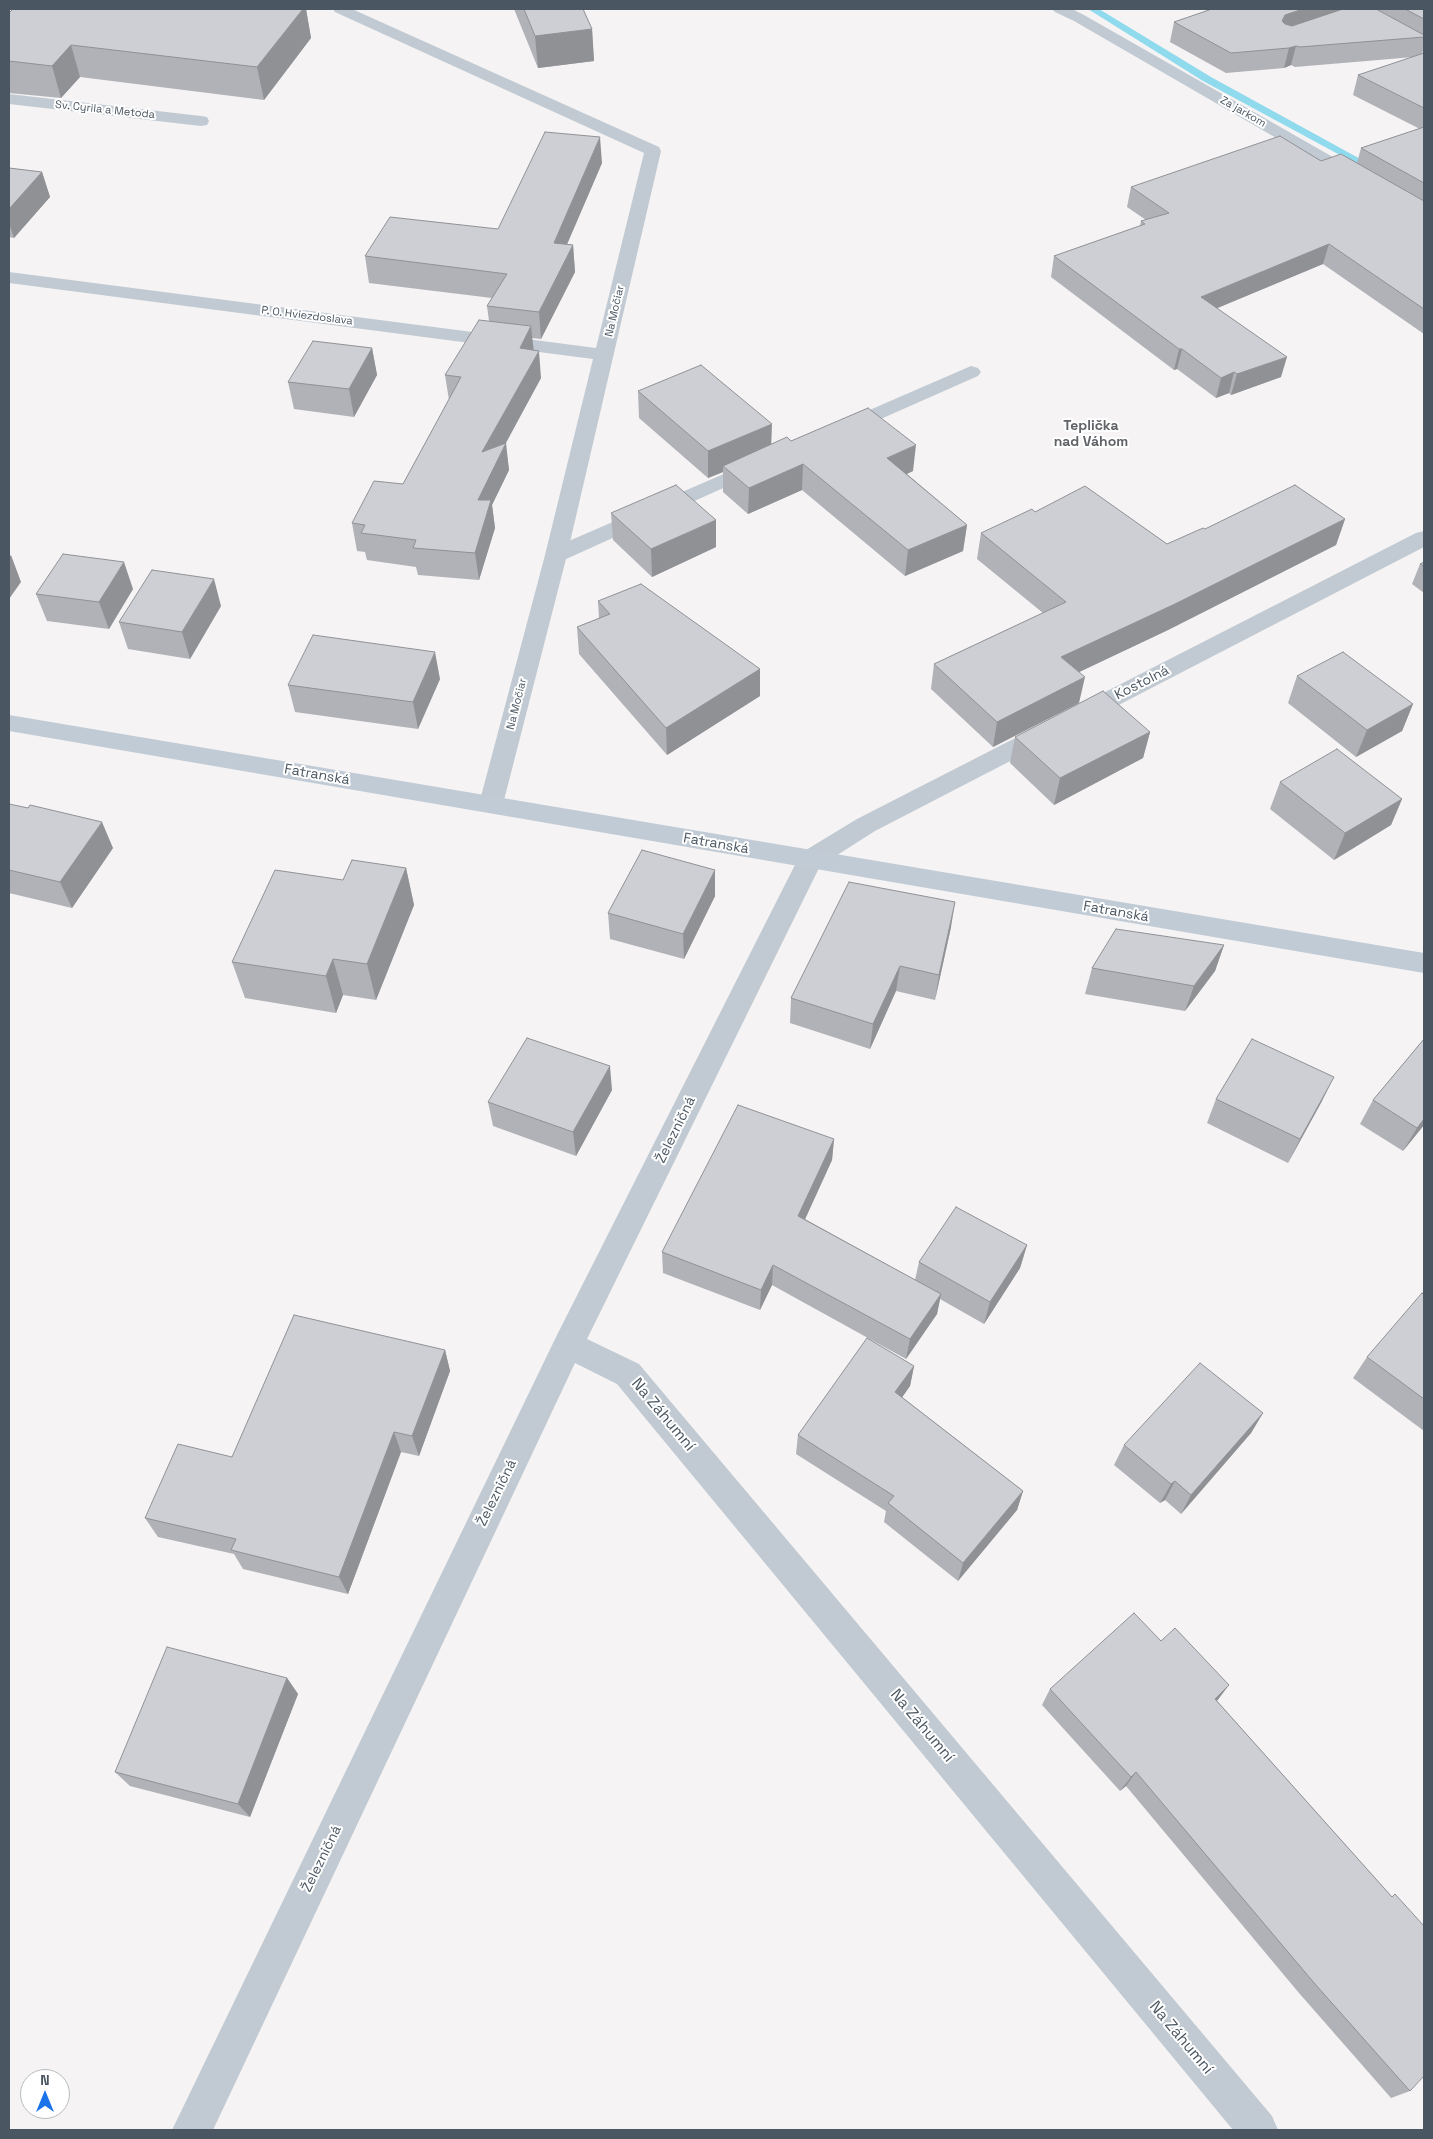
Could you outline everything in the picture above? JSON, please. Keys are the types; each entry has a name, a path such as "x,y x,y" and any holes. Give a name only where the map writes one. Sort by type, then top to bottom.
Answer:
{"main road":[{"name":"Fatranská","path":"9,723 1424,963"}],"street":[{"name":"Na Močiar","path":"340,9 653,151 556,555 491,804"},
{"name":"Za jarkom","path":"1060,9 1087,14 1424,216"},
{"name":"Sv. Cyrila a Metoda","path":"9,99 202,121"},
{"name":"P. O. Hviezdoslava","path":"9,278 604,355"},
{"path":"826,435 970,372"},
{"path":"556,555 772,459"},
{"name":"Kostolná","path":"810,860 866,825 1424,538"},
{"name":"Železničná","path":"192,2130 568,1345 810,860"},
{"name":"Na Záhumní","path":"568,1345 628,1374 1258,2130"}],"building":[{"path":"13,9 303,9 257,67 71,45 52,66 9,61 9,13"},
{"path":"524,9 583,9 592,29 535,36"},
{"path":"1212,9 1303,9 1285,15 1282,21 1292,26 1343,9 1376,9 1424,35 1424,37 1296,46 1231,53 1174,22"},
{"path":"1405,9 1424,9 1424,19"},
{"path":"1424,53 1424,108 1358,75"},
{"path":"1424,127 1424,183 1361,148"},
{"path":"545,132 600,137 554,243 573,245 539,312 487,306 507,274 365,256 390,217 498,229"},
{"path":"1280,136 1321,161 1341,154 1424,201 1424,309 1329,244 1201,297 1287,357 1237,374 1234,372 1221,378 1054,256 1145,224 1141,221 1169,213 1131,187"},
{"path":"9,168 42,172 9,209"},
{"path":"479,320 531,326 520,348 539,351 482,452 506,443 478,500 491,500 475,553 413,548 416,540 361,533 365,525 352,523 374,481 403,484 461,377 445,375"},
{"path":"313,341 372,348 349,389 288,382"},
{"path":"701,365 772,424 708,451 638,391"},
{"path":"868,408 916,445 887,458 967,525 908,550 803,464 749,488 723,466 787,437 791,441"},
{"path":"676,485 716,520 651,549 611,513"},
{"path":"1295,485 1345,519 1175,604 1061,657 1085,677 997,722 934,664 1066,602 981,533 1032,509 1035,512 1085,486 1167,544 1203,528 1205,529"},
{"path":"63,554 124,562 99,602 36,594"},
{"path":"152,570 214,579 182,632 119,622"},
{"path":"641,584 760,669 666,728 577,627 610,614 598,601"},
{"path":"313,635 435,652 413,702 288,685"},
{"path":"1343,652 1413,704 1367,730 1297,676"},
{"path":"1103,691 1150,732 1060,778 1015,737"},
{"path":"1337,749 1402,799 1345,833 1280,782"},
{"path":"9,804 28,808 30,805 102,822 60,882 9,870"},
{"path":"642,850 715,870 683,934 608,913"},
{"path":"352,860 406,868 367,964 333,959 326,976 232,962 275,870 343,880"},
{"path":"849,882 955,902 939,975 900,966 873,1024 791,998"},
{"path":"1116,929 1224,945 1194,986 1092,968"},
{"path":"527,1038 610,1066 573,1132 488,1102"},
{"path":"1252,1039 1334,1077 1300,1139 1216,1099"},
{"path":"1424,1039 1424,1119 1417,1128 1373,1100"},
{"path":"738,1105 834,1139 798,1216 941,1294 910,1339 773,1265 761,1290 662,1252"},
{"path":"956,1207 1027,1245 990,1302 919,1262"},
{"path":"1422,1293 1424,1295 1424,1399 1367,1357"},
{"path":"294,1315 445,1350 412,1436 394,1432 339,1577 231,1550 236,1539 145,1518 178,1444 232,1457"},
{"path":"867,1338 914,1366 895,1392 1023,1491 963,1563 888,1503 894,1496 798,1435"},
{"path":"1200,1363 1263,1413 1191,1495 1175,1481 1171,1484 1124,1445"},
{"path":"1134,1613 1161,1641 1175,1628 1229,1685 1215,1699 1392,1897 1395,1894 1424,1926 1424,2076 1410,2091 1315,1984 1136,1772 1131,1777 1050,1689"},
{"path":"167,1647 287,1678 238,1804 115,1772"}],"waterway":[{"path":"1093,9 1207,79 1379,172"}],"district":[{"name":"Teplička nad Váhom","path":"1091,434"}]}
